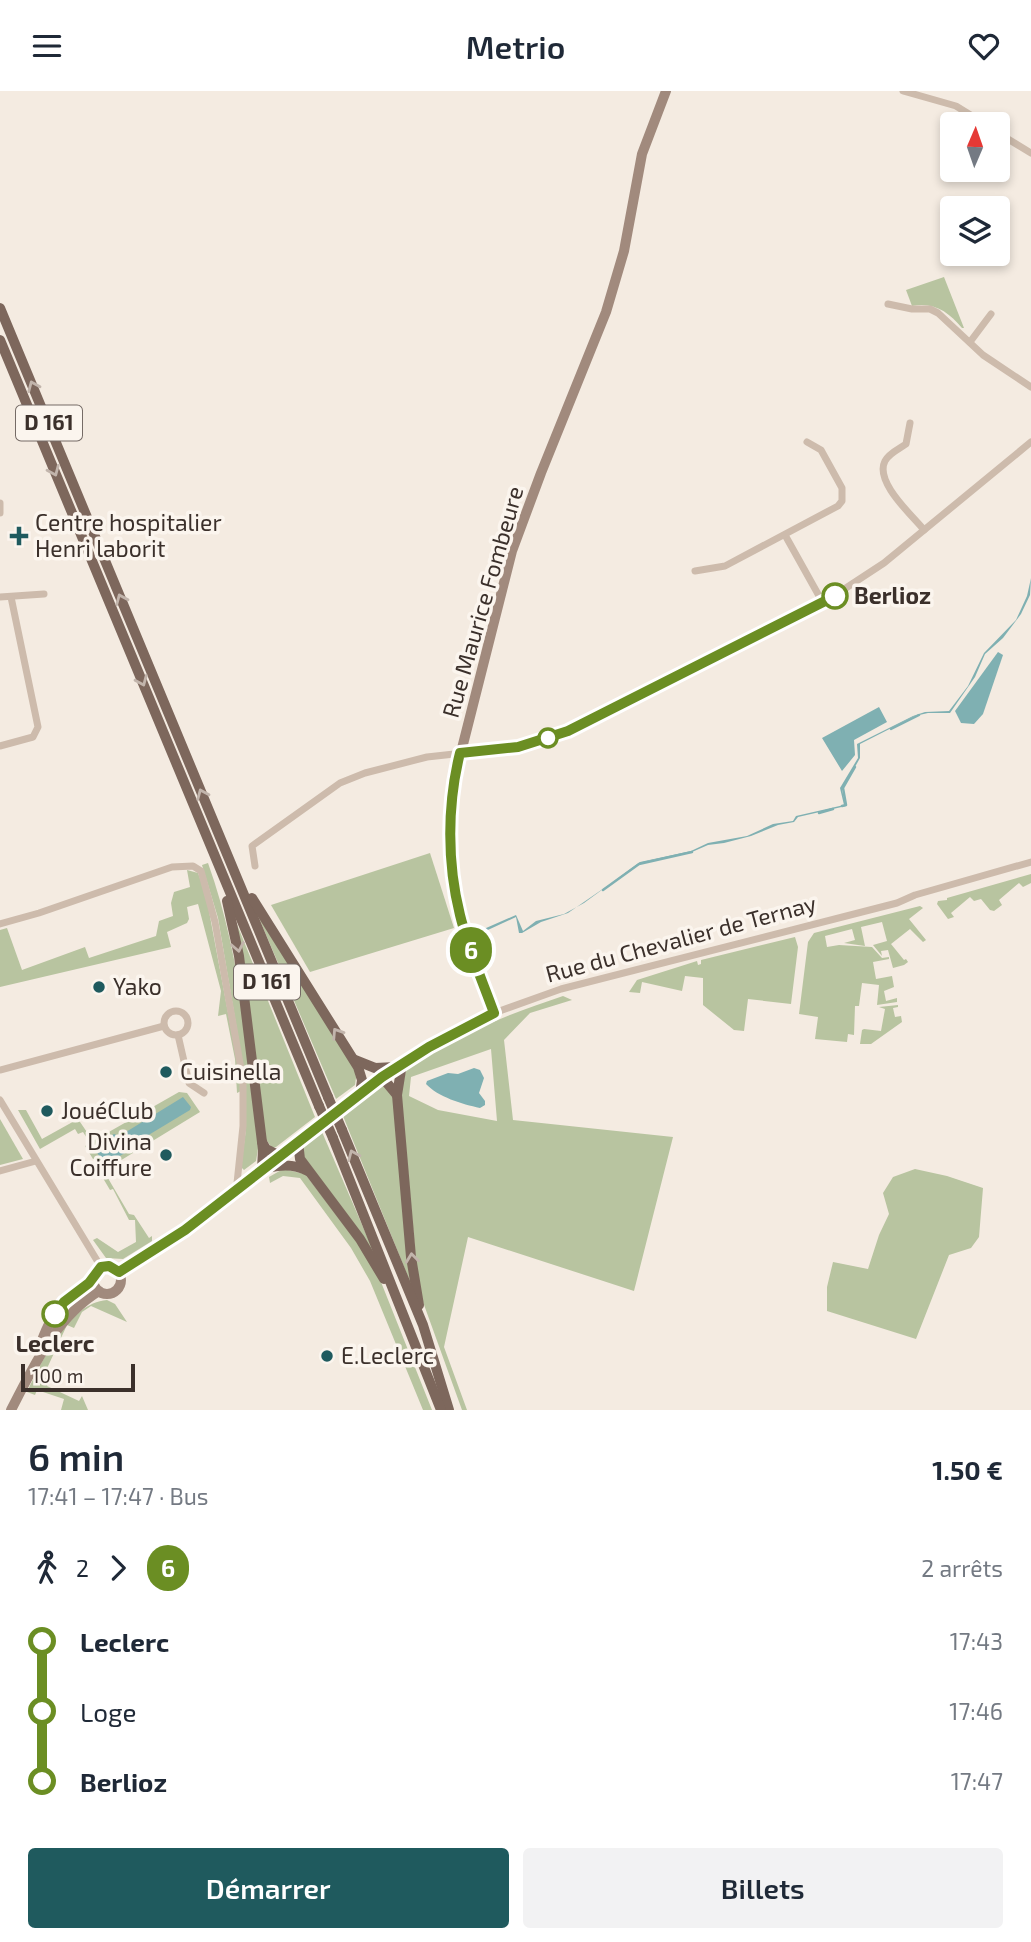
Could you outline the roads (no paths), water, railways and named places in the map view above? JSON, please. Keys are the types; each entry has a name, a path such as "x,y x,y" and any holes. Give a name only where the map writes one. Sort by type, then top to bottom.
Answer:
{"main road":[{"name":"D 161","path":"0,308 328,1097 338,1134 397,1299 441,1410"},
{"name":"D 161","path":"0,340 319,1106 338,1134 423,1325 449,1410"},
{"path":"228,857 258,910 353,1059 362,1080 360,1094"},
{"path":"216,858 216,875 229,907 239,955 262,1142 262,1169 296,1165 308,1171"},
{"path":"353,1059 375,1068 399,1066 397,1095 411,1257 423,1325"},
{"path":"382,1077 397,1095"},
{"path":"262,1142 266,1149 280,1156"},
{"path":"298,1142 300,1159 360,1239 397,1299"}],"street":[{"name":"Rue Maurice Fombeure","path":"494,1013 469,946 455,892 450,842 456,772 512,551 606,312 624,251 642,154 666,91"},
{"path":"903,91 956,106 966,112"},
{"path":"1010,140 1031,153"},
{"path":"887,304 912,309 923,308 938,313 999,367 1031,387"},
{"path":"970,342 991,314"},
{"path":"910,423 906,444 885,460 883,468 900,506 924,530"},
{"path":"695,572 725,566 838,506 842,501 842,488 821,450 807,442"},
{"path":"255,866 252,846 340,783 365,773 427,757 518,747 568,731 823,603 884,563 1031,442"},
{"path":"0,503 0,513"},
{"path":"785,535 823,603"},
{"path":"0,597 44,594"},
{"path":"0,746 33,737 38,727 11,597"},
{"name":"Rue du Chevalier de Ternay","path":"119,1272 185,1230 382,1077 449,1035 494,1013 561,989 897,903 915,895 1031,862"},
{"path":"0,924 40,913 172,867 193,866 201,871 215,922 243,1080 244,1101 237,1183 239,1188"},
{"path":"176,1011 183,1013 188,1024 185,1031 178,1035 171,1034 164,1026 169,1013 176,1011"},
{"path":"0,1070 164,1026"},
{"path":"178,1035 189,1083 204,1093"},
{"path":"0,1100 97,1271 93,1282 99,1291 108,1294 116,1291 121,1280 119,1272 109,1266 97,1271 89,1283 58,1310 46,1329 11,1410"},
{"path":"0,1171 36,1161"},
{"path":"30,1371 58,1328 82,1303 99,1291"}],"water":[{"path":"1031,578 1030,595 1021,614 1003,638 985,654 975,677 950,713 915,716 860,744 860,758 842,790 846,806 798,817 794,822 778,825 751,836 708,845 692,852 648,861 610,884 640,862 691,851 708,843 747,836 773,824 793,821 796,816 844,805 840,788 858,758 857,744 913,716 925,712 949,711 968,686 984,653 1016,620 1027,596"},
{"path":"998,652 1003,655 983,714 974,724 961,723 955,711"},
{"path":"879,707 887,722 854,740 855,755 842,771 822,738"},
{"path":"576,907 568,913 541,922 522,933 519,933 516,917 477,935 477,932 516,915 523,931 536,921 564,914"},
{"path":"474,1068 480,1070 484,1078 479,1093 485,1105 480,1108 444,1096 426,1084 427,1081 448,1073 458,1074"},
{"path":"183,1097 191,1107 190,1110 130,1144 125,1136 126,1132"},
{"path":"114,1134 119,1136 125,1153 107,1163 102,1162 95,1148 96,1144"}],"waterway":[{"path":"891,729 919,715"},
{"path":"842,806 846,805 843,788 855,767"},
{"path":"819,813 833,809"},
{"path":"603,890 639,864 692,852"}],"place":[{"name":"Centre hospitalier Henri laborit","path":"19,536"},
{"name":"Berlioz","path":"835,596"},
{"name":"Yako","path":"99,987"},
{"name":"Cuisinella","path":"166,1072"},
{"name":"JouéClub","path":"47,1111"},
{"name":"Divina Coiffure","path":"166,1155"},
{"name":"Leclerc","path":"55,1314"},
{"name":"E.Leclerc","path":"327,1356"}]}
